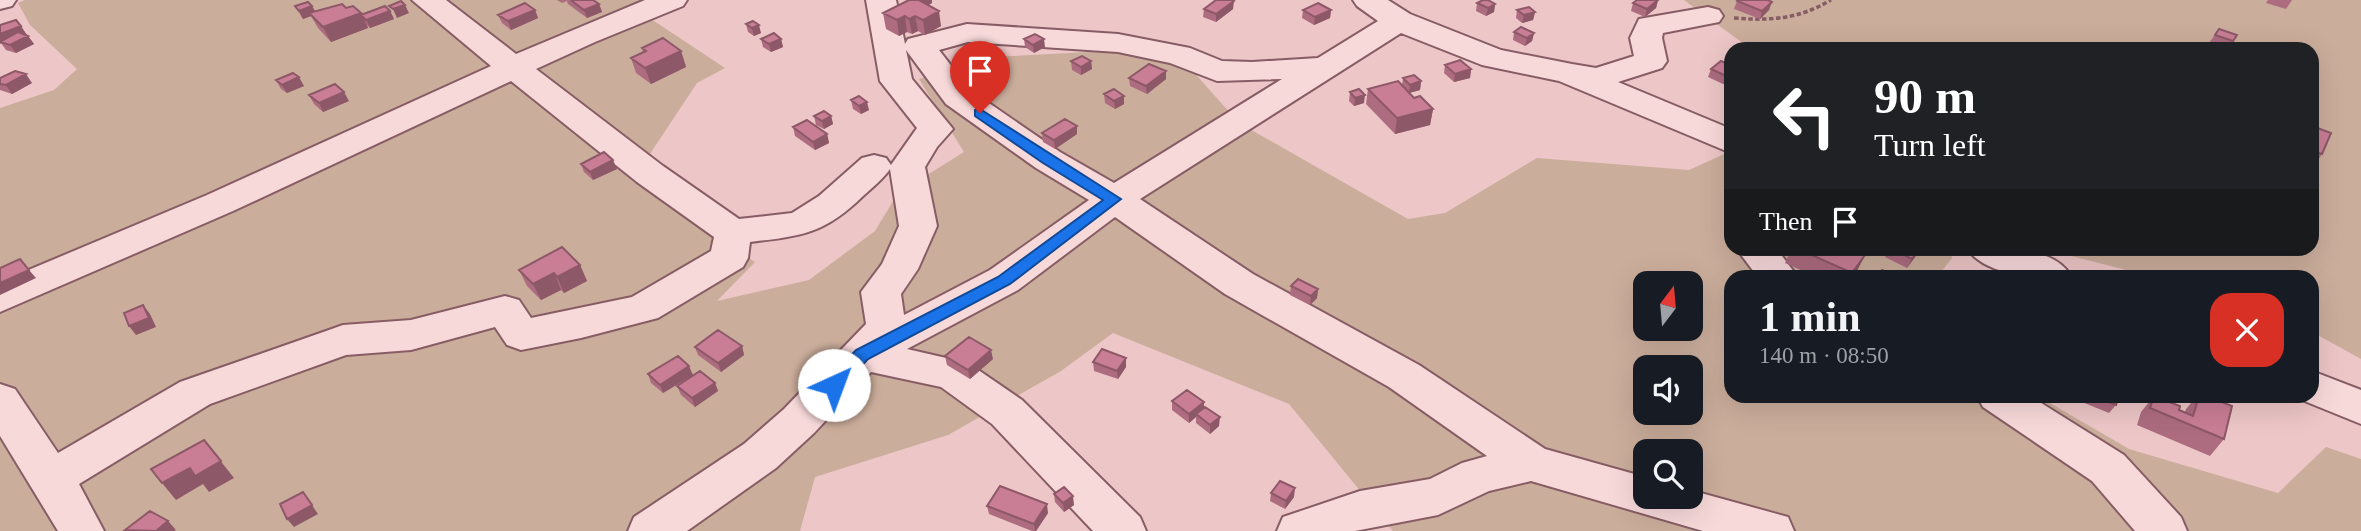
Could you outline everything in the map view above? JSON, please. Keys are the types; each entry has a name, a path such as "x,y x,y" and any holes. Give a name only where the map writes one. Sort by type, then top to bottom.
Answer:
{"street":[{"path":"427,0 650,174 733,233"},
{"path":"0,298 220,204 584,35 672,0"},
{"path":"652,531 760,456 799,421 886,326 881,292 899,269 918,226 907,167 923,141 936,129 896,80 881,0"},
{"path":"1368,0 1399,21 1493,58 1598,78 1651,61 1646,38 1650,26 1708,16"},
{"path":"862,355 1004,281 1114,199 1399,21"},
{"path":"1325,66 1252,72 1217,71 1179,55 1118,43 967,33 919,46 958,97 1048,160 1114,199 1239,284 1404,376 1531,463 1633,492"},
{"path":"1568,74 1724,139"},
{"path":"733,233 750,228 804,222 844,194 874,166"},
{"path":"51,478 195,393 343,340 411,335 505,310 521,335 645,308 729,258 733,233"},
{"path":"1762,256 1773,270"},
{"path":"2005,256 2038,270"},
{"path":"862,355 953,374 1007,412 1123,531"},
{"path":"2319,390 2361,408"},
{"path":"0,400 51,478 81,531"},
{"path":"2009,403 2108,468 2164,531"},
{"path":"1300,531 1360,510 1438,496 1478,476 1531,463"},
{"path":"1693,509 1771,531"}],"path":[{"path":"1708,16 1772,22 1809,15 1831,0"}],"shaded area":[{"path":"25,0 656,0 648,17 725,68 697,83 632,181 755,262 717,301 809,280 875,231 898,193 964,152 919,79 994,57 1127,50 1191,69 1239,123 1408,219 1445,213 1537,158 1689,170 1724,154 1724,256 1952,258 1943,270 1724,270 1724,403 2050,403 2129,449 2278,493 2326,447 2361,459 2361,531 1393,531 1289,404 1113,333 1061,371 948,435 815,477 800,531 0,531 0,108 54,90 77,69 30,25 18,3"},
{"path":"1684,0 2361,0 2361,359 2319,336 2319,270 2126,270 2071,256 2319,256 2319,42 1741,42"}],"building":[{"path":"593,0 599,4 584,10 572,1"},
{"path":"909,0 919,0 939,11 923,20 915,16 909,19 905,16 897,20 883,13"},
{"path":"1216,0 1234,1 1216,14 1204,9"},
{"path":"1483,0 1495,4 1488,8 1477,3"},
{"path":"1637,0 1658,0 1647,9 1633,3"},
{"path":"1738,0 1768,0 1772,2 1762,11"},
{"path":"401,1 405,5 393,9 389,6"},
{"path":"308,2 312,6 299,11 295,6"},
{"path":"525,3 535,10 508,21 498,15"},
{"path":"1318,3 1331,10 1315,17 1303,10"},
{"path":"342,4 346,8 353,6 361,13 323,27 309,13"},
{"path":"385,6 390,11 366,20 361,15"},
{"path":"1529,7 1535,12 1524,15 1517,10"},
{"path":"16,20 21,26 0,34 0,25"},
{"path":"753,21 759,25 752,28 746,24"},
{"path":"1521,27 1534,33 1527,38 1514,32"},
{"path":"2219,29 2237,35 2233,41 2215,35"},
{"path":"18,32 28,36 10,45 0,42"},
{"path":"774,33 781,39 769,44 761,39"},
{"path":"1035,34 1044,39 1033,45 1024,39"},
{"path":"663,38 681,51 645,68 631,58 646,51 642,48"},
{"path":"1082,56 1091,61 1081,67 1071,61"},
{"path":"1460,60 1471,69 1455,74 1445,65"},
{"path":"1721,61 1724,62 1724,75 1711,69"},
{"path":"1149,64 1166,71 1146,86 1129,78"},
{"path":"15,71 26,74 6,85 0,84 0,78"},
{"path":"293,73 299,77 282,85 276,80"},
{"path":"1414,75 1421,81 1410,85 1403,78"},
{"path":"1398,81 1414,98 1420,96 1433,109 1397,118 1368,89"},
{"path":"335,84 344,92 319,103 309,95"},
{"path":"1114,89 1124,96 1114,101 1104,94"},
{"path":"1359,89 1365,95 1355,98 1350,92"},
{"path":"859,96 867,102 859,106 851,100"},
{"path":"824,111 831,116 822,121 814,116"},
{"path":"1065,119 1077,126 1054,140 1042,133"},
{"path":"807,120 827,134 813,142 793,127"},
{"path":"2319,129 2331,133 2322,154 2319,153"},
{"path":"604,152 613,160 590,172 581,164"},
{"path":"562,247 580,265 557,277 554,273 533,284 519,270"},
{"path":"1814,256 1864,256 1854,270 1845,270"},
{"path":"20,259 29,270 0,283 0,268"},
{"path":"1298,279 1318,289 1311,296 1291,286"},
{"path":"143,305 149,318 129,326 124,313"},
{"path":"718,330 742,346 718,363 695,347"},
{"path":"969,337 991,350 968,370 945,356"},
{"path":"1102,349 1126,358 1117,371 1093,362"},
{"path":"678,356 689,366 660,385 648,374"},
{"path":"700,371 715,383 692,398 677,386"},
{"path":"1187,390 1204,402 1189,414 1172,401"},
{"path":"2152,403 2172,403 2180,406 2179,410 2193,416 2197,403 2224,403 2232,406 2224,439 2150,408"},
{"path":"1205,407 1220,417 1210,425 1196,414"},
{"path":"204,440 221,461 195,476 190,468 162,483 151,469"},
{"path":"1280,481 1295,488 1286,501 1271,493"},
{"path":"1000,486 1047,504 1034,524 987,506"},
{"path":"1064,487 1073,496 1063,503 1054,494"},
{"path":"303,492 312,505 287,519 280,504"},
{"path":"150,511 168,521 156,531 125,530"}],"route":[{"path":"834,385 862,355 1004,281 1114,199 1048,160 980,113"}]}
